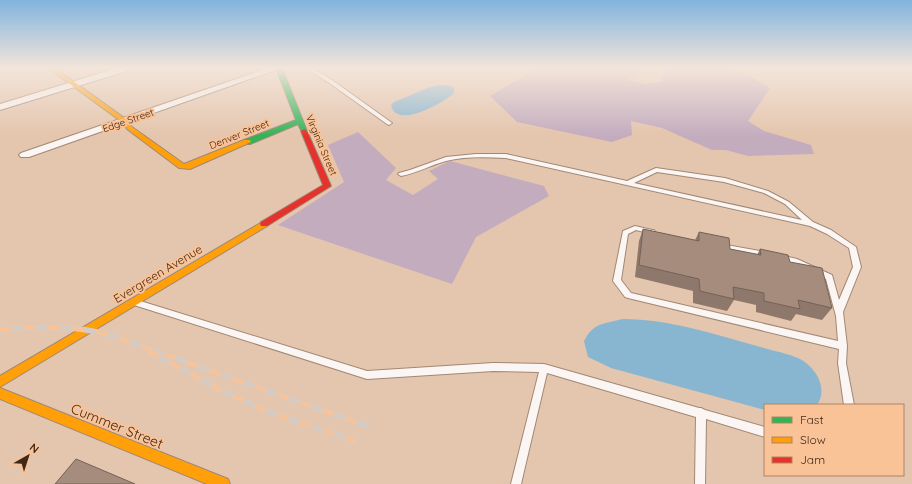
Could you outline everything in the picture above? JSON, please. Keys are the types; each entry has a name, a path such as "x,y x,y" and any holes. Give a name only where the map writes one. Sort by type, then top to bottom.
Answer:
{"street":[{"path":"0,107 54,91"},
{"path":"81,91 125,121"},
{"name":"Edge Street","path":"26,155 213,91"},
{"name":"Virginia Street","path":"287,91 327,186"},
{"name":"Denver Street","path":"125,121 129,128 182,166 187,167 299,121"},
{"name":"Evergreen Avenue","path":"0,382 327,186"},
{"name":"Cummer Street","path":"0,393 223,484"}],"lane":[{"path":"343,91 389,123"},
{"path":"401,174 412,172 445,159 478,155 499,156 812,224 829,232 852,247 857,267 839,311"},
{"path":"628,183 656,170 725,180 766,192 787,203 812,224"},
{"path":"658,233 635,228 625,233 617,281 628,295 843,346"},
{"path":"711,244 794,261 829,277 839,311 843,346 842,363 849,404"},
{"path":"134,302 367,376 493,367 544,368 764,432"},
{"path":"516,484 544,368"},
{"path":"700,412 700,484"}],"shaded area":[{"path":"499,91 768,91 748,121 764,131 811,145 814,154 748,156 726,150 712,150 662,128 631,121 632,135 612,142 517,122 490,96"},
{"path":"358,132 396,168 386,180 413,195 438,179 429,171 450,161 544,186 549,196 476,237 452,284 278,225 344,182 328,145"}],"water":[{"path":"421,91 454,91 454,93 431,108 410,115 401,115 395,112 391,105 394,102"},
{"path":"623,319 674,324 708,332 798,358 810,366 815,372 821,385 820,398 817,404 764,404 764,410 611,368 588,357 584,341 592,330 605,323"}],"building":[{"path":"643,229 699,241 699,232 729,238 730,249 761,255 760,249 788,255 790,262 822,268 832,308 798,300 800,309 764,301 764,293 733,287 734,299 700,291 699,279 639,265"},
{"path":"76,459 135,484 55,484"}],"railway":[{"path":"0,330 55,327 82,329 110,335 367,426"},
{"path":"148,351 220,390 264,410 355,441"}],"traffic: fast":[{"path":"288,91 304,131"},
{"path":"247,142 299,121"}],"traffic: slow":[{"path":"83,91 125,121 129,128 182,166 187,167 247,142"},
{"path":"0,382 264,224"},
{"path":"0,393 223,484"}],"traffic: jam":[{"path":"264,224 327,186 304,131"}]}
